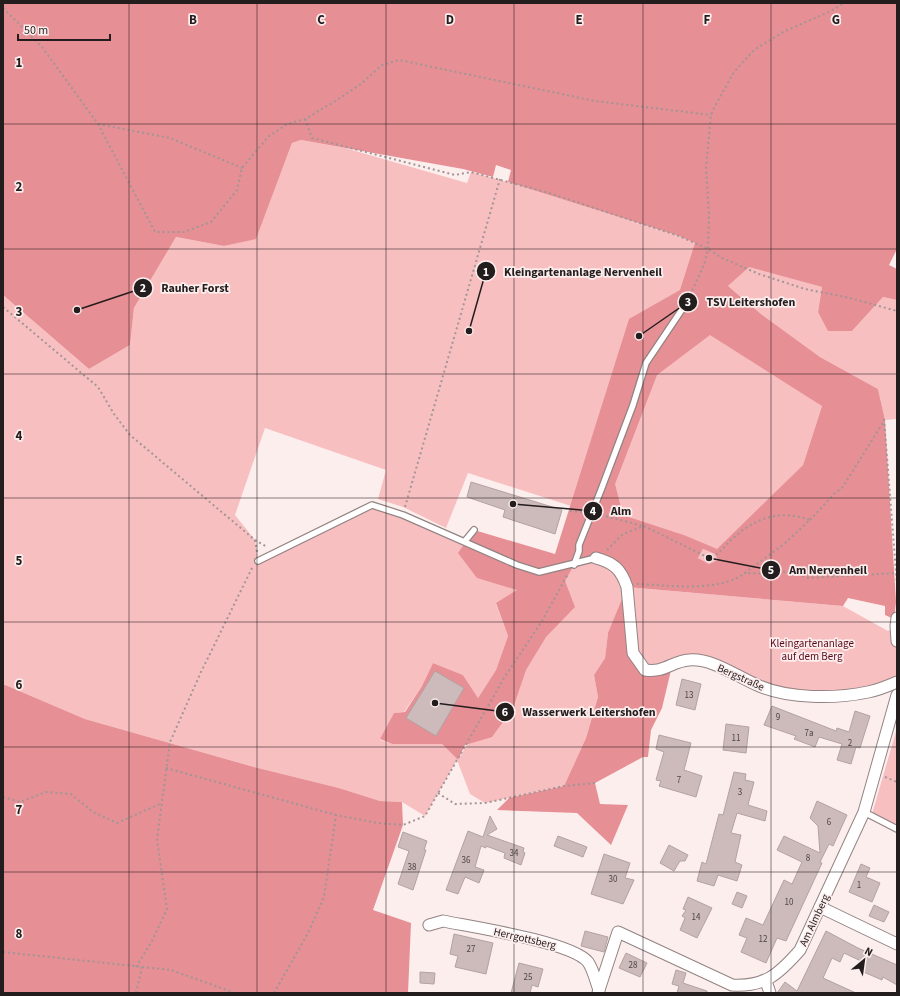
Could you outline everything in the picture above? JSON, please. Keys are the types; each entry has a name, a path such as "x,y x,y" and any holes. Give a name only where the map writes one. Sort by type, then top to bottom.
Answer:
{"street":[{"name":"Bergstraße","path":"596,558 612,563 626,583 633,653 645,670 656,672 688,660 712,664 759,686 782,693 827,697 868,692 897,682"},
{"path":"897,618 897,641"},
{"name":"Am Almberg","path":"618,932 732,985 746,986 766,981 785,968 800,950 864,812 897,695"},
{"path":"820,907 897,944"},
{"name":"Herrgottsberg","path":"429,925 443,921 553,944 574,951 588,962 599,992"},
{"name":"Herrgottsberg","path":"599,992 618,932"},
{"path":"766,981 770,993"}],"lane":[{"path":"574,565 579,551 579,545 633,405 646,363 687,302"},
{"path":"258,561 372,505 403,515 466,541 516,565 539,572 574,565 588,559 596,558"},
{"path":"466,541 474,530"},
{"path":"864,812 897,829"}],"path":[{"path":"687,302 704,265 708,249 709,216 706,168 711,115 734,72 754,50 785,31 829,12 844,3"},
{"path":"3,8 42,47 98,124 155,232 184,232 211,222 238,190 242,168 268,137 287,124 304,119 362,84 382,65 399,60 595,101 711,115"},
{"path":"304,119 312,138 455,175 471,172 549,193 679,236 708,249 722,258 759,274 785,283 805,289 850,298 897,311"},
{"path":"98,124 170,138 242,168"},
{"path":"403,515 500,180"},
{"path":"3,307 98,387 114,414 130,435 255,540 276,553"},
{"path":"626,583 692,586 725,583 745,573 784,544 810,520 835,493 842,488 884,420 897,585"},
{"path":"570,511 592,512 644,526 708,558 718,555 731,539 751,524 771,515 782,514 810,520"},
{"path":"613,543 623,534 644,526"},
{"path":"136,967 152,942 167,909 157,839 170,742 201,672 251,568 258,561"},
{"path":"166,768 336,815 378,823 403,825 425,816 504,678 542,621 574,565"},
{"path":"745,573 771,574 790,571 809,578 896,573"},
{"path":"438,793 455,804 485,803 564,786 595,783"},
{"path":"3,796 20,802 46,792 71,794 93,812 116,823 162,803"},
{"path":"274,993 308,933 324,897 336,815"},
{"path":"3,952 171,970 235,993"},
{"path":"136,993 142,967"}],"green space":[{"name":"Kleingartenanlage auf dem Berg","path":"301,140 345,148 467,183 471,172 679,236 695,243 822,406 803,465 728,539 719,553 684,535 623,515 616,490 613,488 571,506 468,473 446,528 403,507 378,499 386,470 265,428 235,515 255,540 258,561 372,505 465,541 518,590 496,604 508,636 496,670 478,698 463,675 433,663 422,686 404,712 394,713 380,740 392,744 442,744 458,760 574,565 588,559 612,563 627,587 843,606 888,631 896,626 897,682 868,692 782,693 688,660 656,672 608,633 605,658 594,675 598,697 586,738 564,786 485,803 470,794 457,760 425,816 402,802 380,801 339,788 254,767 85,719 3,684 3,295 89,369 130,345 134,308 176,237 224,246 256,238 292,143"},
{"path":"749,266 822,287 818,312 852,331 883,297 897,300 897,419 885,420 878,389 820,357 761,314 728,286"},
{"path":"703,549 715,554 718,560 709,564 698,558"},
{"path":"897,728 897,826 872,814"}],"shaded area":[{"path":"3,3 897,3 897,249 889,265 897,269 897,300 883,297 852,331 828,331 818,312 822,287 749,267 728,286 761,314 820,357 878,389 885,420 896,602 894,619 885,615 885,606 848,598 843,606 627,587 625,580 596,558 574,565 565,581 575,607 546,637 526,670 513,708 492,737 465,745 458,760 442,744 392,744 380,739 394,713 405,712 422,686 433,663 463,675 478,698 496,670 508,636 496,603 517,590 477,578 458,553 474,530 555,554 629,319 680,290 695,243 679,236 508,182 511,170 496,165 493,177 463,169 301,140 292,143 256,239 224,246 176,237 134,308 130,345 89,369 3,295","holes":["710,335 822,406 803,465 717,549 684,535 623,515 615,484 657,375","703,549 715,554 718,560 709,564 698,558"]},
{"path":"627,587 633,653 645,670 672,666 662,708 651,730 648,757 643,757 595,783 600,804 628,805 611,845 577,813 497,810 509,798 564,786 586,738 598,697 594,675 605,658 608,633"},
{"path":"3,684 85,719 254,767 339,788 380,801 402,802 403,825 373,910 411,923 408,993 3,993"}],"building":[{"path":"471,482 562,510 555,534 503,517 505,510 467,497"},
{"path":"435,671 464,688 436,736 406,718"},
{"path":"682,679 701,684 695,710 676,705"},
{"path":"772,706 836,731 837,728 849,732 855,711 870,716 860,748 856,747 851,764 837,760 842,744 819,737 815,747 794,739 796,736 764,725"},
{"path":"726,724 749,727 746,753 723,750"},
{"path":"659,735 691,743 684,770 702,776 696,797 659,786 661,781 656,780 664,752 656,749"},
{"path":"734,772 746,774 745,780 754,782 748,805 767,811 765,821 737,813 731,833 741,835 735,862 742,865 737,881 718,875 714,886 697,881 702,862 706,864 719,814 723,815"},
{"path":"817,801 847,815 833,846 829,844 820,862 822,863 786,941 777,938 766,963 741,952 747,938 739,935 746,918 763,925 784,880 792,884 802,862 777,850 784,836 820,853 818,826 810,818"},
{"path":"490,816 497,829 487,835 524,848 523,852 525,853 521,865 504,858 505,853 486,846 486,848 481,846 475,867 484,870 479,883 465,877 458,894 446,890 468,831 483,837"},
{"path":"403,832 427,841 424,850 426,850 413,890 398,884 409,851 398,847"},
{"path":"558,836 587,847 583,857 554,846"},
{"path":"669,845 688,855 685,861 680,861 674,871 660,863"},
{"path":"604,854 630,863 625,878 634,880 623,904 591,894"},
{"path":"861,864 870,868 866,877 880,883 872,902 849,892"},
{"path":"737,892 747,896 742,908 732,904"},
{"path":"688,897 712,908 697,938 680,930 685,918 682,916 686,910 683,909"},
{"path":"874,905 889,912 884,922 869,916"},
{"path":"585,931 608,937 604,952 581,946"},
{"path":"826,931 858,948 897,965 897,985 883,977 882,980 859,970 863,962 844,953 840,962 832,958 823,978 856,993 777,993 785,982 797,991"},
{"path":"454,934 493,943 486,974 455,967 458,956 450,954"},
{"path":"626,953 647,963 640,977 619,968"},
{"path":"519,963 543,969 538,987 532,985 530,993 511,993"},
{"path":"676,970 686,973 683,983 707,991 707,993 677,993 679,986 672,984"},
{"path":"420,972 435,973 434,984 420,983"}],"place":[{"name":"Rauher Forst","path":"77,310"},
{"name":"Kleingartenanlage Nervenheil","path":"469,331"},
{"name":"TSV Leitershofen","path":"639,336"},
{"name":"Alm","path":"513,504"},
{"name":"Am Nervenheil","path":"709,558"},
{"name":"Wasserwerk Leitershofen","path":"435,703"}]}
